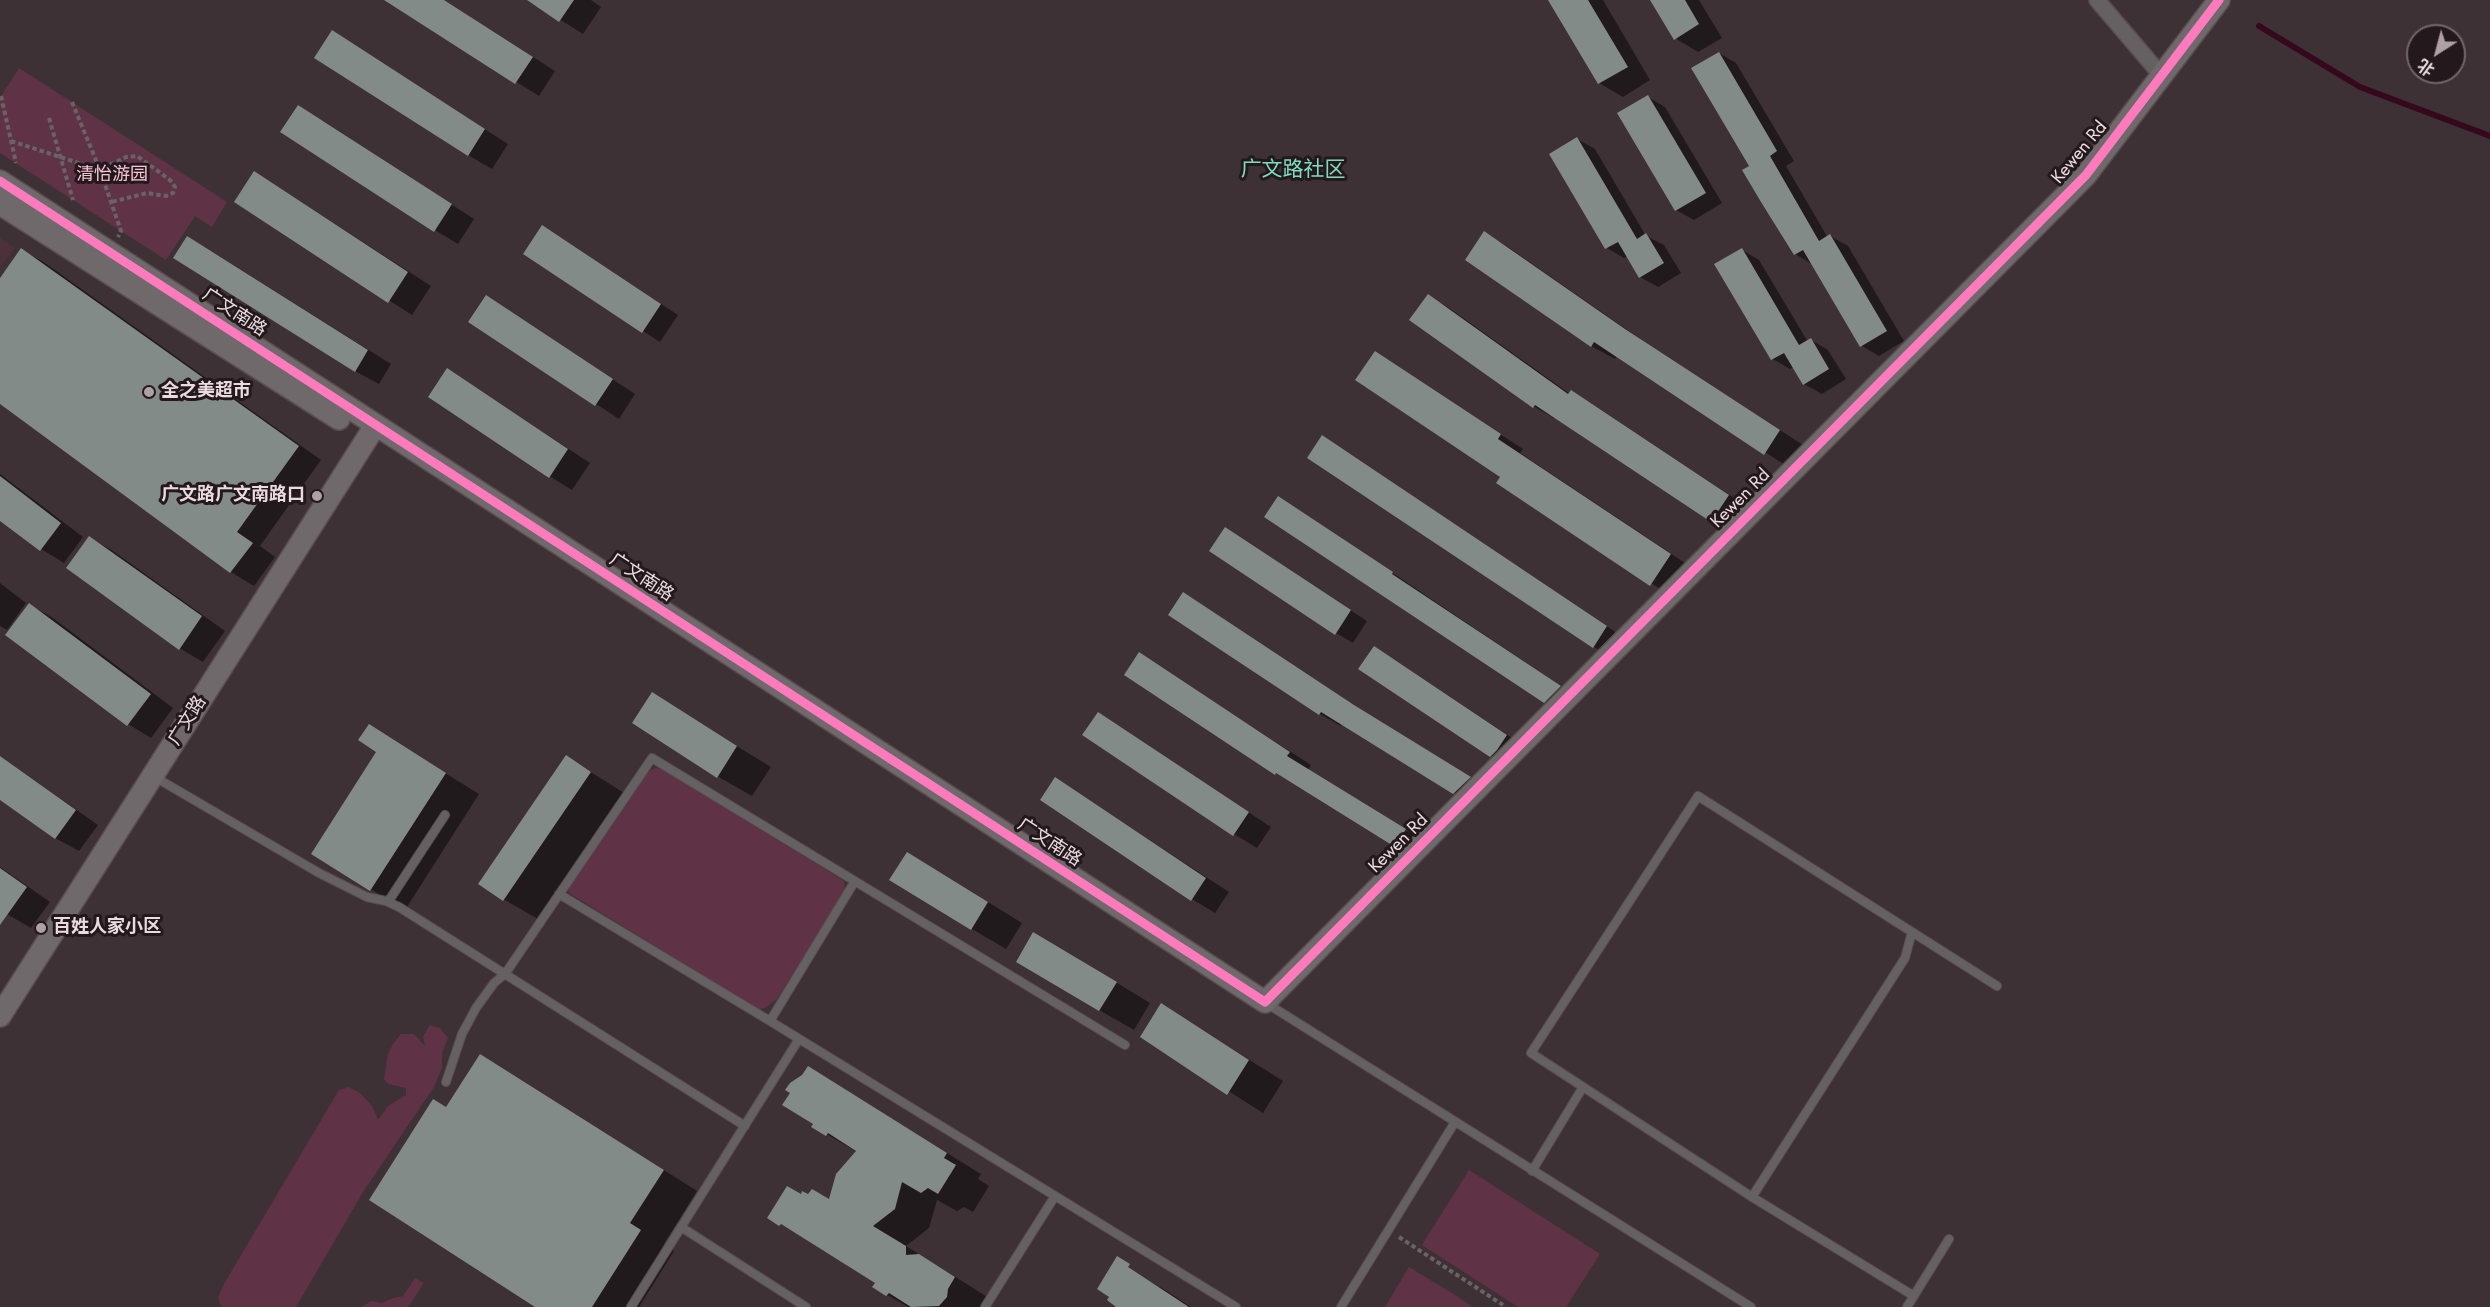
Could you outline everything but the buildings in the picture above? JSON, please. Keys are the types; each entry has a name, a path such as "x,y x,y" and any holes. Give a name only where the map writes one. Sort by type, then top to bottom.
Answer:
{"street":[{"path":"2097,0 2164,72"},
{"name":"Kewen Rd","path":"1265,1002 2086,175 2219,0"},
{"name":"Kewen Rd","path":"2164,72 2197,45 2229,0"},
{"name":"广文南路","path":"0,181 110,250 375,426 1265,1002"},
{"name":"广文南路","path":"0,204 339,419 375,426"},
{"name":"广文路","path":"0,1016 375,426"}],"lane":[{"path":"446,1082 462,1034 476,1008 494,983 505,974 652,758 1125,1045"},
{"path":"153,776 319,873 367,897 388,902 745,1126"},
{"path":"1914,1296 1752,1197 1531,1053 1698,796 1997,986"},
{"path":"388,902 445,815"},
{"path":"770,1021 855,881"},
{"path":"559,894 1236,1307"},
{"path":"1752,1197 1905,958 1912,932"},
{"path":"1265,1002 1751,1307"},
{"path":"631,1307 799,1039"},
{"path":"1532,1171 1583,1088"},
{"path":"1341,1307 1455,1122"},
{"path":"985,1307 1054,1196"},
{"path":"681,1227 806,1307"},
{"path":"1907,1307 1949,1239"}],"path":[{"path":"1,96 16,163"},
{"path":"72,102 100,170 121,231 110,250"},
{"path":"48,118 73,200"},
{"path":"11,141 100,170 126,157 137,156 170,180 175,187 173,193 166,196 147,194 111,202"},
{"path":"1388,1230 1506,1307"}],"shaded area":[{"path":"0,238 15,248 0,267"}],"green space":[{"name":"清怡游园","path":"19,68 227,202 212,227 195,216 166,260 0,153 0,98"},
{"path":"655,768 662,769 844,881 845,890 777,999 765,1008 758,1009 569,893 568,887 646,773"},
{"path":"430,1025 440,1028 448,1038 442,1053 442,1068 434,1087 363,1192 296,1307 221,1307 218,1297 224,1284 339,1090 349,1087 360,1093 372,1106 378,1120 388,1106 406,1095 406,1088 388,1084 384,1079 388,1054 393,1044 401,1034 414,1034 425,1046 423,1036"},
{"path":"1469,1170 1600,1254 1566,1307 1518,1307 1422,1245"},
{"path":"1409,1267 1455,1295 1473,1307 1385,1307"},
{"path":"415,1278 424,1283 408,1307 362,1307 371,1301 382,1303 403,1296"}],"waterway":[{"path":"2259,26 2360,87 2490,136"}],"cycle path":[{"path":"0,181 1265,1002 2086,175 2219,0"}],"place":[{"name":"全之美超市","path":"149,392"},
{"name":"广文路广文南路口","path":"317,496"},
{"name":"百姓人家小区","path":"41,928"}],"district":[{"name":"广文路社区","path":"1293,171"}]}
